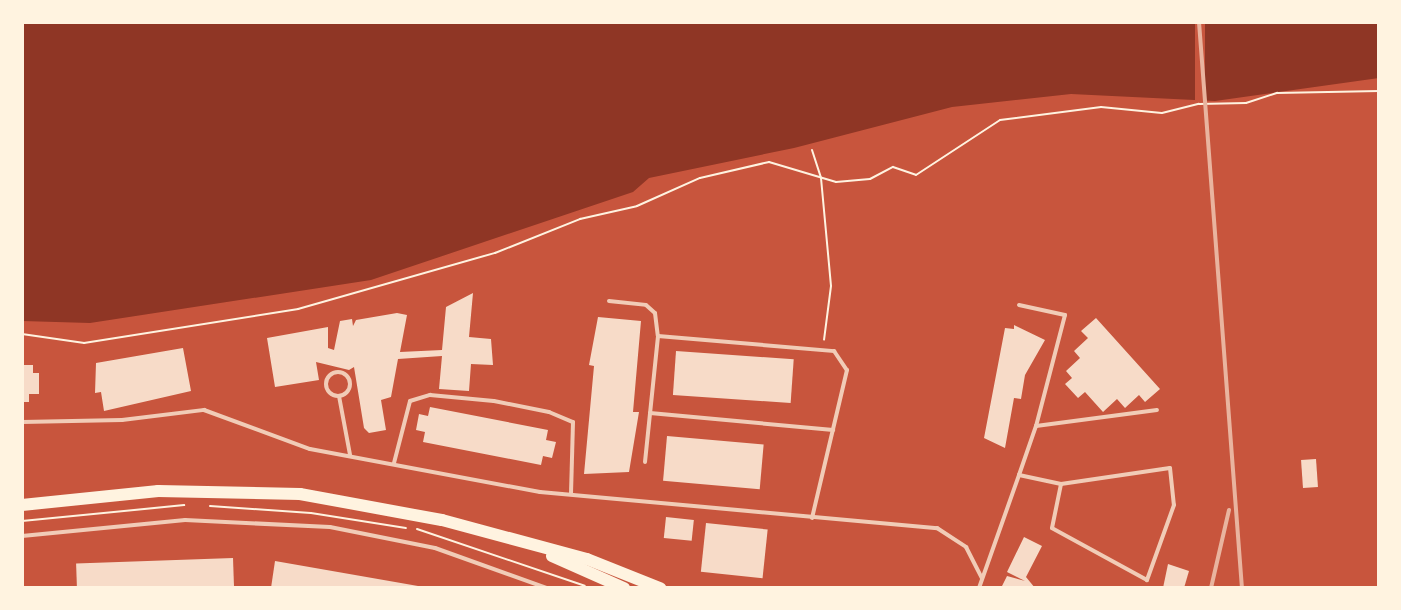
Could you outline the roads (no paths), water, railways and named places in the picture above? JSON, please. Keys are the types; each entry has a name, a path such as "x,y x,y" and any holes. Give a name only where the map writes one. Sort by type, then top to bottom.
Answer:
{"highway":[{"path":"22,505 158,491 300,494 396,510 587,559 660,588"},
{"path":"516,541 624,588"}],"lane":[{"path":"609,301 646,305 655,313 658,336 645,462"},
{"path":"979,588 1036,426 1065,315 1019,305"},
{"path":"658,336 822,348 834,351 846,363 812,518"},
{"path":"336,372 346,375 350,385 339,396 330,393 326,383 336,372"},
{"path":"394,463 410,401 430,395 494,401 549,412 573,422 571,496"},
{"path":"339,396 350,455"},
{"path":"22,422 122,420 204,410 275,439 571,496 937,528 966,547 982,578"},
{"path":"1036,426 1157,410"},
{"path":"650,413 833,430"},
{"path":"1019,475 1061,484 1170,468 1174,505 1147,580 1052,528 1061,484"},
{"path":"22,536 185,520 330,527 435,548 547,588"}],"railway":[{"path":"1199,22 1242,588"},
{"path":"1211,588 1229,510"}]}
